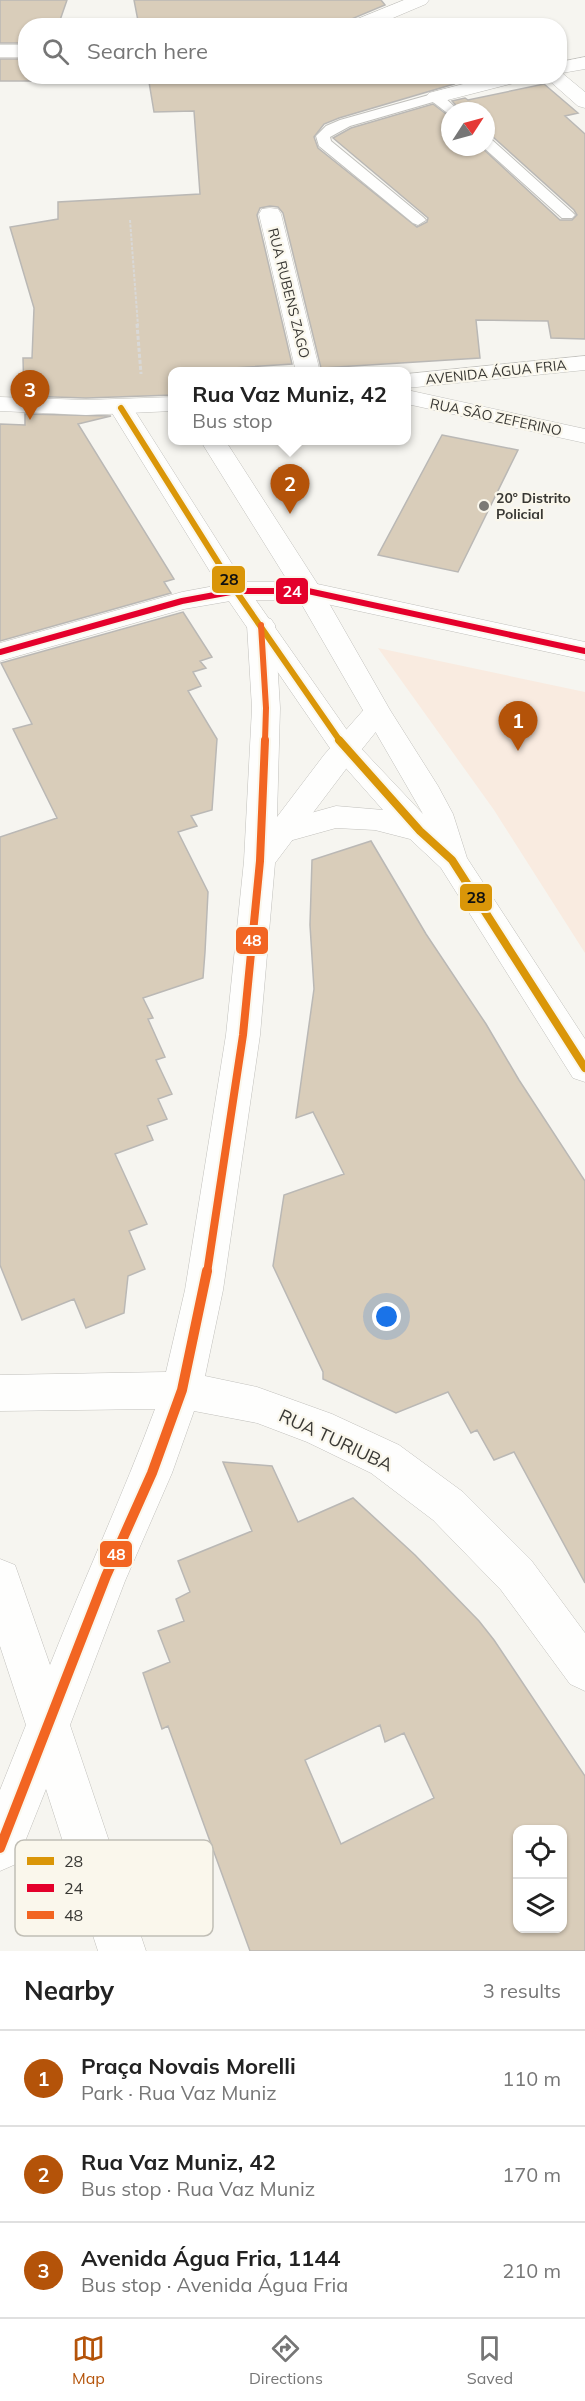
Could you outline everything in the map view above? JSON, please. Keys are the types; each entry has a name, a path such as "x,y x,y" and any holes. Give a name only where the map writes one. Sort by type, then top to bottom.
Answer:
{"street":[{"path":"376,18 420,0"},
{"path":"0,51 18,51"},
{"path":"567,67 585,63"},
{"path":"436,97 487,84"},
{"path":"563,84 585,102"},
{"name":"RUA RUBENS ZAGO","path":"270,214 307,367"},
{"name":"AVENIDA ÁGUA FRIA","path":"411,381 585,363"},
{"name":"RUA SÃO ZEFERINO","path":"411,398 585,436"},
{"path":"0,404 75,409 168,404"},
{"path":"121,408 236,591 346,750 420,831 452,860 585,1068"},
{"path":"215,445 308,591 377,713 438,814 452,860"},
{"path":"0,652 182,601 236,591 308,591 585,651"},
{"path":"0,1848 106,1576 152,1473 182,1390 204,1290 243,1035 260,861 266,708 261,625"},
{"path":"260,861 377,713"},
{"path":"282,832 336,817 375,819 420,831"},
{"name":"RUA TURIUBA","path":"0,1393 182,1390 257,1405 318,1427 385,1458 448,1506 516,1575 585,1669"},
{"path":"0,1580 85,1840"},
{"path":"117,1936 122,1951"}],"lane":[{"path":"418,220 324,143 323,136 330,129 345,123 436,97 442,102"},
{"path":"495,150 567,215"}],"path":[{"path":"130,220 142,381"}],"shaded area":[{"path":"378,648 585,692 585,953 494,810"}],"building":[{"path":"0,0 67,0 61,18 18,18 18,43 0,43"},
{"path":"134,0 381,0 385,5 354,18 137,18"},
{"path":"0,59 18,59 18,81 0,81"},
{"path":"149,84 454,84 324,124 314,137 318,148 417,227 427,222 428,218 333,138 351,128 433,104 441,110 441,156 491,156 560,220 572,220 577,215 574,210 495,139 495,102 452,101 465,98 468,100 544,84 578,113 565,116 585,134 585,339 551,338 548,321 476,320 480,358 321,367 283,213 278,207 270,206 260,208 257,215 292,364 247,367 168,367 168,395 86,398 24,396 23,358 32,358 34,308 10,227 58,219 58,202 200,194 194,111 154,112"},
{"path":"25,414 111,416 78,424 174,579 164,582 171,593 0,641 0,424 25,425"},
{"path":"442,435 518,450 458,572 378,555"},
{"path":"183,612 212,657 200,661 206,668 193,672 201,686 188,691 217,739 212,810 191,816 197,826 178,832 208,892 205,952 203,978 143,998 153,1018 148,1019 165,1057 156,1060 172,1094 158,1099 167,1119 147,1126 153,1140 115,1154 147,1224 129,1231 145,1269 128,1276 124,1313 86,1328 74,1299 22,1320 0,1265 0,837 57,818 13,729 32,724 1,663"},
{"path":"371,841 426,934 585,1181 585,1583 514,1452 494,1460 477,1430 471,1433 448,1392 396,1413 323,1379 323,1372 273,1266 284,1195 344,1174 313,1112 296,1118 314,989 310,925 312,860"},
{"path":"223,1462 272,1466 298,1522 353,1498 415,1555 479,1621 585,1776 585,1951 250,1951 213,1849 213,1840 210,1840 168,1726 162,1729 143,1673 170,1662 158,1631 184,1621 176,1599 190,1592 178,1561 252,1531","holes":["380,1725 385,1742 404,1733 434,1798 341,1844 305,1760"]}],"transit line":[{"name":"28","path":"121,408 236,591 346,750 420,831 452,860 585,1068"},
{"name":"24","path":"0,652 182,601 236,591 308,591 585,651"},
{"name":"48","path":"0,1848 106,1576 152,1473 182,1390 204,1290 243,1035 260,861 266,708 261,625"}],"place":[{"name":"Avenida Água Fria, 1144","path":"30,420"},
{"name":"20º Distrito Policial","path":"484,506"},
{"name":"Rua Vaz Muniz, 42","path":"290,514"},
{"name":"Praça Novais Morelli","path":"518,751"}]}
